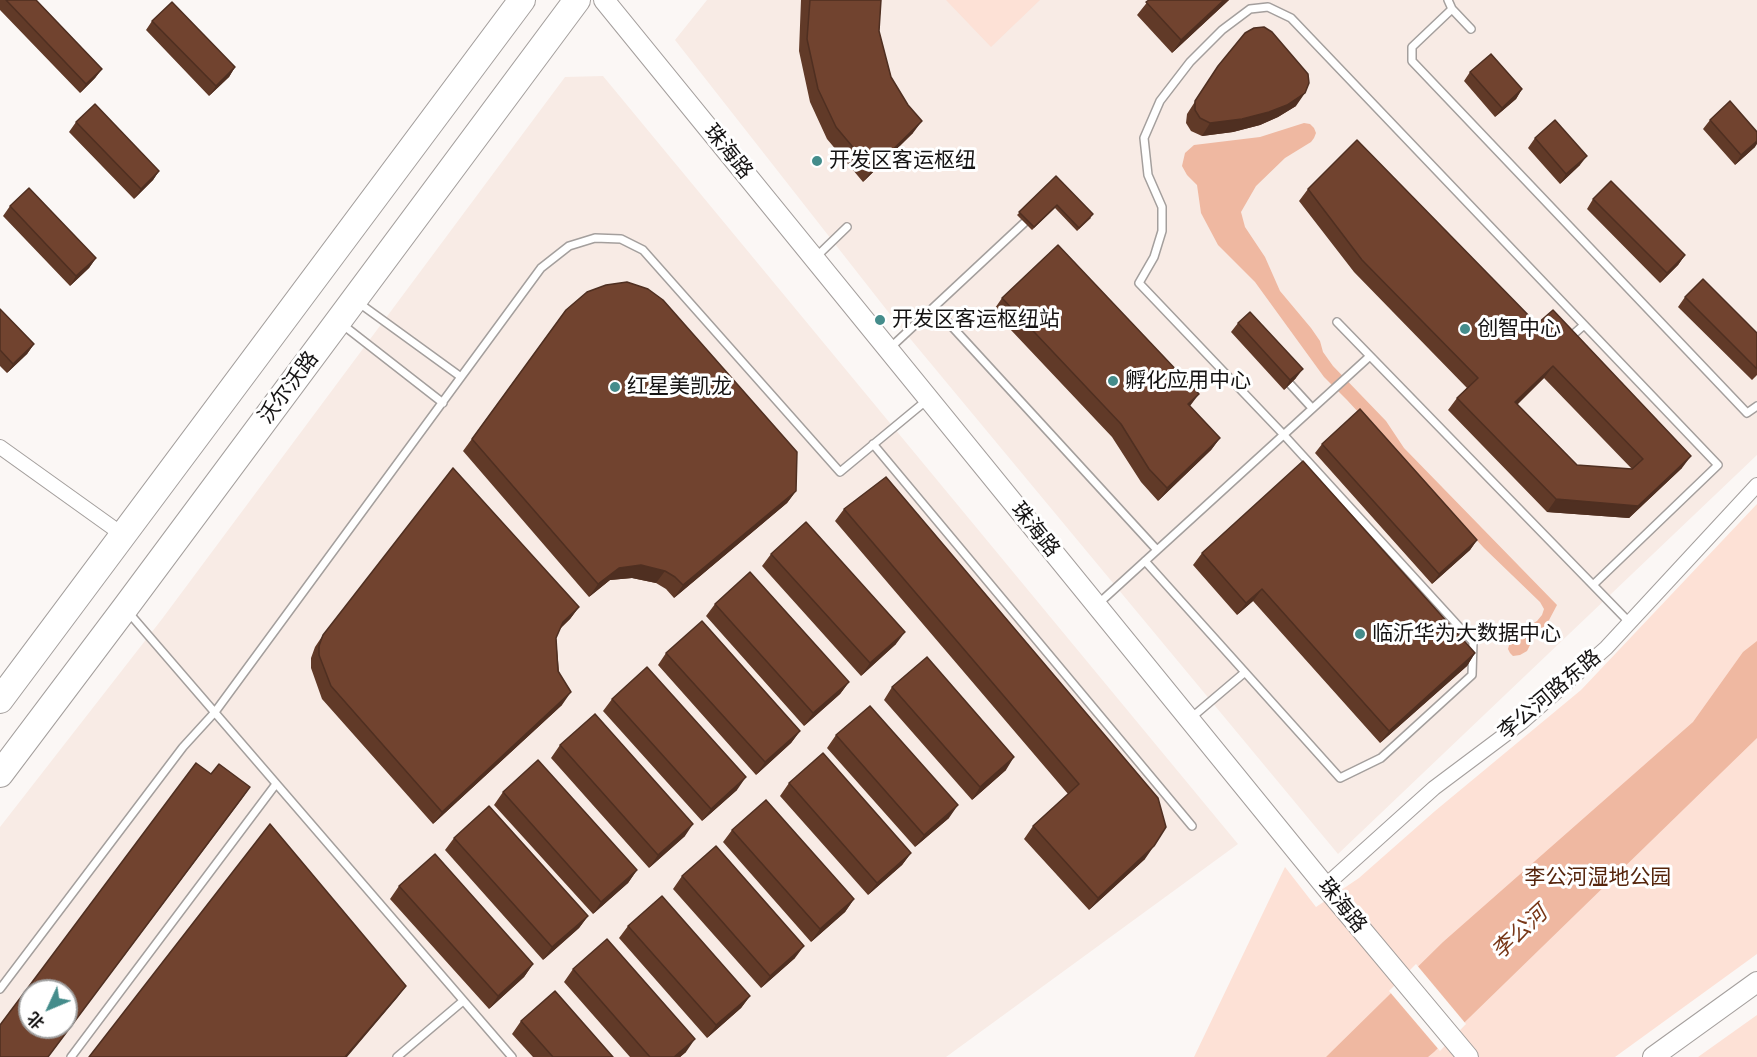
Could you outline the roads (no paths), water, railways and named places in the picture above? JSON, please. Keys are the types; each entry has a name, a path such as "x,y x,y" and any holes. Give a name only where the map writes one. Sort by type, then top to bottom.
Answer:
{"highway":[{"path":"0,700 522,0"},
{"name":"沃尔沃路","path":"0,774 126,609 577,0"}],"main road":[{"name":"珠海路","path":"604,0 1369,940 1468,1057"},
{"path":"1653,1057 1757,982"}],"street":[{"path":"0,447 123,535"},
{"name":"李公河路东路","path":"1325,886 1434,788 1522,722 1606,648 1757,485"}],"lane":[{"path":"1448,0 1452,9 1471,29"},
{"path":"1145,561 1340,778 1381,758 1472,675 1473,642 1283,434 1139,283 1154,257 1162,231 1162,207 1148,175 1144,138 1160,101 1190,62 1222,30 1250,9 1268,7 1292,18 1718,465 1593,585"},
{"path":"1452,9 1412,47 1412,61 1748,413 1757,406"},
{"path":"888,350 1024,223"},
{"path":"815,259 847,227"},
{"path":"0,989 183,747 215,712 541,268 569,246 595,238 621,239 643,250 840,472 928,399"},
{"path":"355,300 461,377"},
{"path":"934,307 1157,550"},
{"path":"338,322 443,403"},
{"path":"1337,322 1629,622"},
{"path":"1564,343 1584,325"},
{"path":"1096,605 1370,356"},
{"path":"1290,384 1312,408"},
{"path":"873,444 1192,826"},
{"path":"126,609 512,1057"},
{"path":"1190,720 1244,673"},
{"path":"71,1057 276,784"},
{"path":"397,1057 463,1001"}],"water":[{"path":"1304,123 1314,128 1316,133 1314,138 1285,158 1256,186 1241,212 1245,227 1265,257 1280,291 1311,328 1333,366 1386,421 1404,448 1557,605 1527,651 1520,655 1513,656 1510,653 1508,649 1510,642 1514,635 1537,621 1542,615 1544,609 1540,602 1484,548 1324,377 1255,282 1218,245 1201,213 1197,185 1182,166 1185,153 1194,145 1260,137"},
{"name":"李公河","path":"1757,641 1757,738 1434,1052 1428,1057 1326,1057 1443,942 1693,722 1743,652"}],"place":[{"name":"开发区客运枢纽","path":"817,161"},
{"name":"开发区客运枢纽站","path":"880,320"},
{"name":"创智中心","path":"1465,329"},
{"name":"孵化应用中心","path":"1113,381"},
{"name":"红星美凯龙","path":"615,387"},
{"name":"临沂华为大数据中心","path":"1360,634"}],"park label":[{"name":"李公河湿地公园","path":"1598,878"}]}
